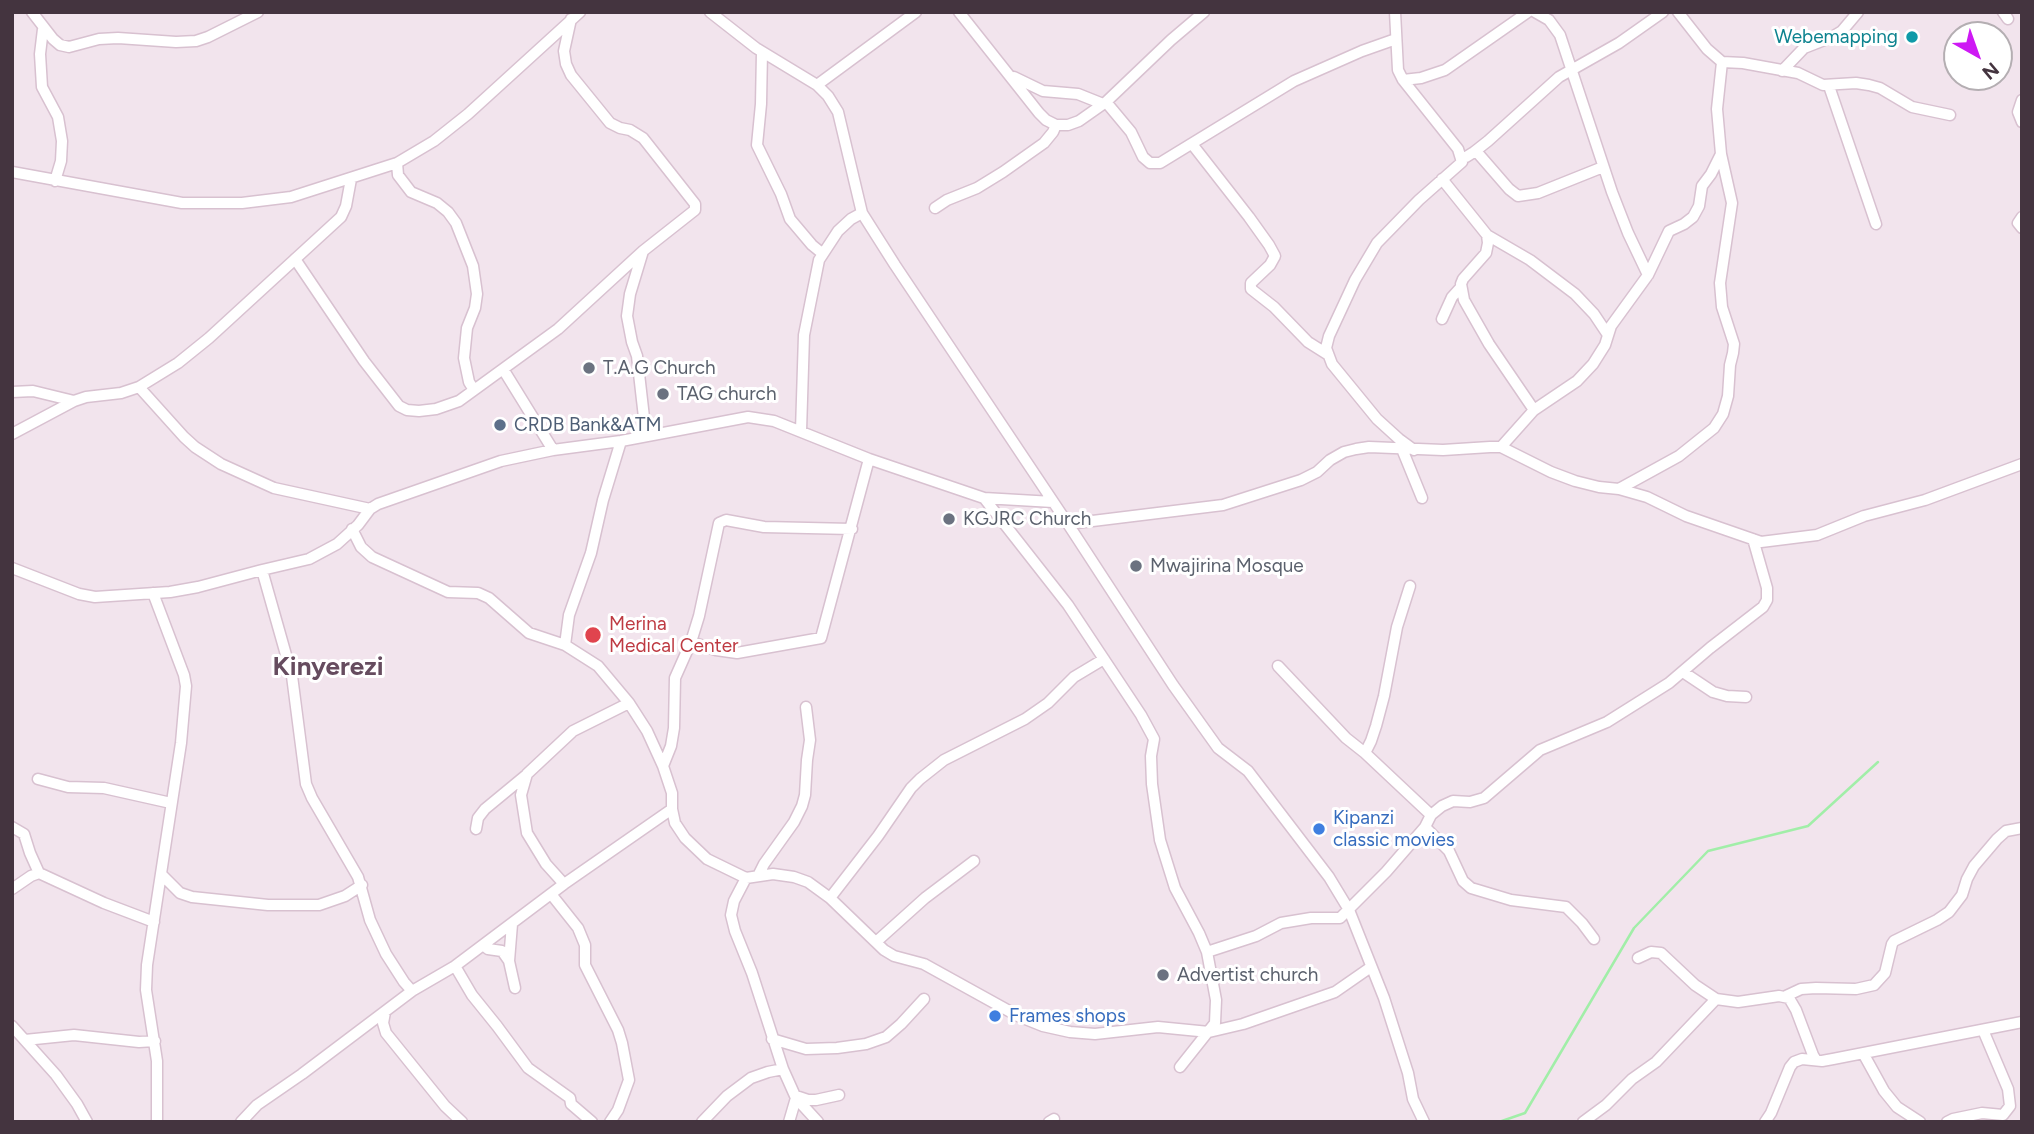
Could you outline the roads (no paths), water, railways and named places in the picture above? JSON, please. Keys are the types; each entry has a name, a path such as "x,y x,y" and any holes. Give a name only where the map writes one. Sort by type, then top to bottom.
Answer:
{"street":[{"path":"32,12 43,29 60,45 69,47 99,39 118,38 196,41 258,12"},
{"path":"710,12 762,52 817,85 828,96 838,112 862,213 895,265 1205,731 1218,748 1248,771 1329,877 1349,910 1384,998 1408,1073 1413,1099 1423,1122"},
{"path":"817,85 916,12"},
{"path":"959,12 1046,120 1056,125 1079,121 1105,103 1171,40 1205,12"},
{"path":"1395,12 1398,70 1462,156 1462,162 1377,243 1355,280 1327,343 1327,354 1332,364 1377,419 1408,449 1422,498"},
{"path":"1403,80 1421,78 1445,70 1528,12"},
{"path":"1535,12 1555,27 1628,233 1648,275"},
{"path":"1462,156 1466,157 1476,151 1550,84 1619,43 1663,12"},
{"path":"1678,12 1707,49 1722,62 1798,73 1829,86 1856,83 1880,88 1912,107 1950,115"},
{"path":"1782,71 1804,48 1842,31 1858,12"},
{"path":"12,172 183,203 242,203 291,197 397,163 434,141 468,114 575,16"},
{"path":"295,259 370,369 399,406 407,410 436,409 459,401 558,329 643,251 695,210 695,204 643,138 610,123 571,75 564,51 575,16"},
{"path":"43,29 40,54 42,87 58,117 62,141 61,160 55,181"},
{"path":"1008,74 1043,91 1078,94 1105,103 1130,132 1143,157 1150,163 1160,163 1294,81 1396,39"},
{"path":"762,52 757,145 790,219 823,254"},
{"path":"1619,489 1696,444 1714,428 1723,414 1728,396 1734,344 1722,307 1720,283 1732,203 1721,154 1717,109 1722,62"},
{"path":"1829,86 1876,224"},
{"path":"2022,100 2018,112 2022,122"},
{"path":"935,208 1003,172 1044,143 1054,132 1056,125"},
{"path":"1192,144 1249,217 1275,256 1270,265 1251,283 1251,289 1274,307 1308,341 1327,354"},
{"path":"1476,151 1509,190 1518,196 1538,193 1604,167"},
{"path":"1501,447 1534,410 1577,381 1593,364 1605,345 1611,326 1648,275 1670,231 1693,216 1699,205 1702,186 1721,154"},
{"path":"397,163 398,175 411,192 437,203 449,212 473,266 477,294 467,328 464,358 469,382 474,390"},
{"path":"12,434 74,401 139,387 178,363 341,217 351,179"},
{"path":"1442,179 1487,235 1530,260 1575,294 1594,314 1608,335"},
{"path":"801,431 804,335 819,260 838,231 862,213"},
{"path":"2022,217 2018,223 2022,228"},
{"path":"1487,235 1486,253 1463,279 1461,288 1464,300 1478,326 1534,410"},
{"path":"643,251 630,294 627,316 637,356 646,435"},
{"path":"1442,319 1452,297 1461,288"},
{"path":"503,369 553,450"},
{"path":"139,387 189,442 221,464 274,488 370,509"},
{"path":"12,392 33,391 74,401"},
{"path":"12,569 79,594 95,597 198,587 309,559 337,544 370,509 501,461 748,417 774,421 869,459 984,498 1054,502"},
{"path":"565,645 569,615 591,553 603,500 621,441"},
{"path":"1068,524 1223,505 1301,480 1344,452 1369,447 1501,447 1574,481 1647,497 1686,516 1761,542 1816,535 1864,516 1926,500 2022,464"},
{"path":"691,642 737,653 821,638 869,459"},
{"path":"984,498 1068,606 1154,738 1151,756 1153,784 1162,849 1175,888 1207,952 1216,1000 1215,1023 1180,1067"},
{"path":"663,766 671,746 674,728 676,678 691,642 705,596 721,522 726,520 764,527 852,529"},
{"path":"352,529 361,547 372,557 449,592 478,593 489,598 529,633 565,645 598,666 629,703 647,731 672,793 675,823 685,838 707,859 746,878 773,874 808,882 830,898 894,956 924,964 1017,1016 1070,1032 1095,1034 1158,1027 1209,1032 1243,1024 1335,992 1371,967"},
{"path":"1207,952 1256,936 1280,923 1324,917 1340,918 1386,872 1431,816 1448,802 1469,802 1484,797 1540,750 1607,722 1684,672 1763,607 1767,600 1767,588 1753,540"},
{"path":"261,570 292,676 306,784 362,885 370,920 392,965 412,991"},
{"path":"1365,753 1376,726 1397,627 1410,586"},
{"path":"153,593 186,686 181,743 147,965 146,990 158,1060 157,1122"},
{"path":"830,898 920,779 944,760 1025,719 1048,703 1074,677 1104,659"},
{"path":"1278,666 1346,738 1431,816"},
{"path":"1684,672 1713,692 1746,697"},
{"path":"476,830 478,818 485,809 573,732 629,703"},
{"path":"758,876 802,806 810,740 806,707"},
{"path":"527,774 521,795 527,833 546,864 564,884"},
{"path":"38,779 68,786 104,788 171,803"},
{"path":"241,1122 257,1105 412,991 455,966 564,884 672,809"},
{"path":"12,827 24,834 39,873 104,904 153,922"},
{"path":"1424,827 1449,851 1463,881 1471,888 1511,900 1566,907 1594,939"},
{"path":"1638,958 1651,953 1661,953 1695,985 1716,999 1738,1002 1786,996 1801,989 1856,989 1874,985 1885,973 1894,941 1949,912 1962,895 1974,866 1997,839 2006,831 2022,828"},
{"path":"876,942 925,898 974,861"},
{"path":"12,889 39,873"},
{"path":"161,874 180,892 192,897 268,905 319,905 337,900 362,885"},
{"path":"746,878 734,901 731,915 734,930 752,973 783,1069 796,1097 818,1122"},
{"path":"551,894 582,936 585,965 622,1043 629,1080 618,1110 610,1122"},
{"path":"512,923 509,961 516,988"},
{"path":"483,945 488,949 502,951 509,961"},
{"path":"455,966 472,995 498,1026 527,1068 570,1098 571,1104 593,1122"},
{"path":"1786,996 1793,1002 1816,1060"},
{"path":"772,1039 806,1049 866,1044 886,1037 924,999"},
{"path":"1583,1122 1606,1105 1632,1079 1656,1062 1716,999"},
{"path":"385,1012 383,1024 386,1033 445,1106 462,1122"},
{"path":"1765,1122 1794,1062 1802,1059 1833,1059 2022,1022"},
{"path":"12,1027 56,1075 88,1122"},
{"path":"1947,1122 1982,1113 2003,1115 2010,1106 2008,1089 1983,1030"},
{"path":"25,1040 74,1035 139,1042 155,1041"},
{"path":"1863,1053 1884,1091 1897,1107 1920,1122"},
{"path":"702,1122 727,1096 751,1078 783,1069"},
{"path":"796,1097 816,1100 839,1095"},
{"path":"789,1122 796,1097"}],"waterway":[{"path":"1499,1122 1525,1113 1634,928 1708,851 1808,826 1878,762"}],"place":[{"name":"Webemapping","path":"1912,37"},
{"name":"T.A.G Church","path":"589,368"},
{"name":"TAG church","path":"663,394"},
{"name":"CRDB Bank&ATM","path":"500,425"},
{"name":"KGJRC Church","path":"949,519"},
{"name":"Mwajirina Mosque","path":"1136,566"},
{"name":"Merina Medical Center","path":"593,635"},
{"name":"Kipanzi classic movies","path":"1319,829"},
{"name":"Advertist church","path":"1163,975"},
{"name":"Frames shops","path":"995,1016"}],"district":[{"name":"Kinyerezi","path":"328,667"}]}
